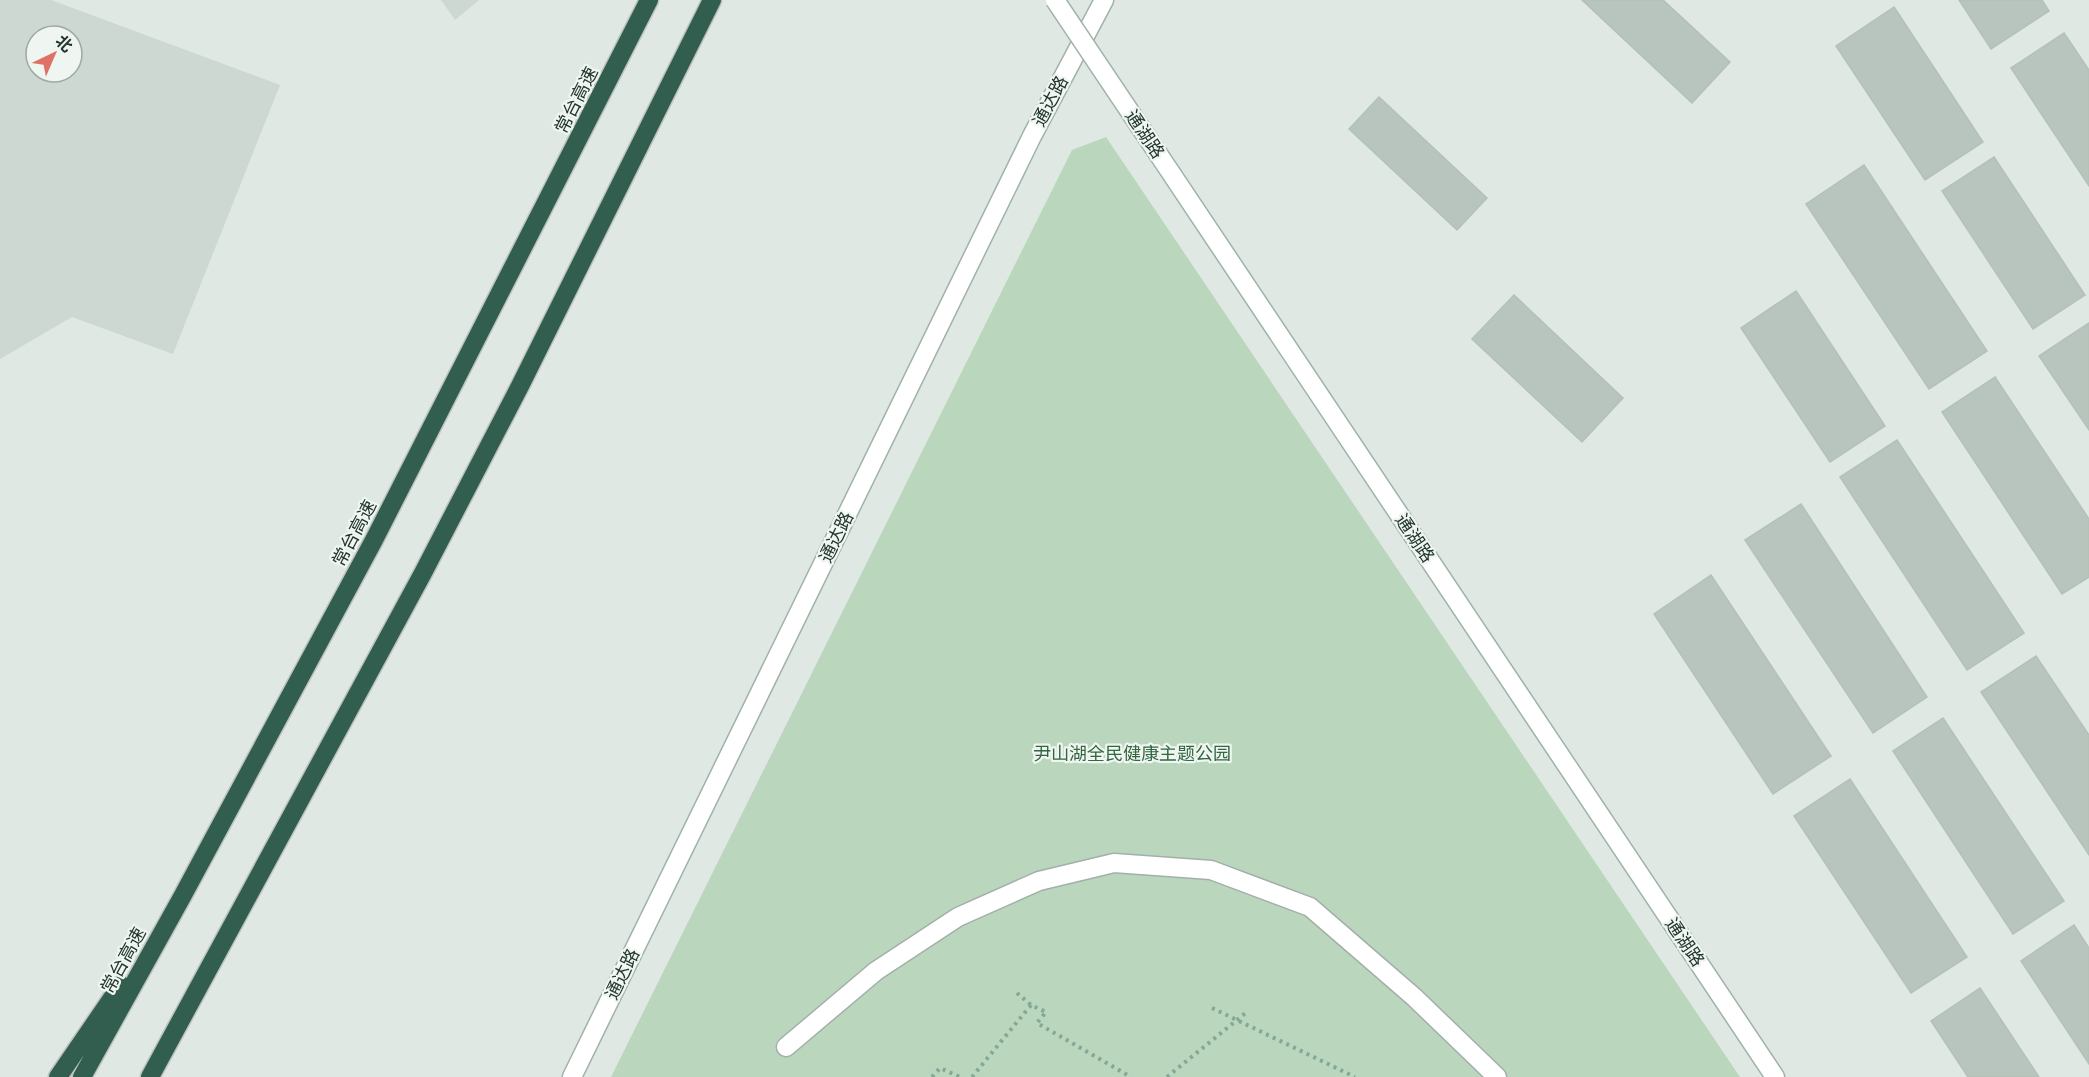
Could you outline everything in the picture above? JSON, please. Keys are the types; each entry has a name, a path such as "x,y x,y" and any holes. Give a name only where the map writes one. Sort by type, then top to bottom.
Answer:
{"highway":[{"name":"常台高速","path":"82,1077 182,897 385,520 649,0"},
{"path":"150,1077 423,573 520,386 712,0"},
{"path":"58,1077 182,897"}],"street":[{"name":"通湖路","path":"1055,0 1775,1077"},
{"name":"通达路","path":"572,1077 1032,135 1104,0"},
{"path":"786,1047 876,970 958,917 1039,881 1114,863 1211,870 1310,908 1414,997 1497,1077"}],"path":[{"path":"1017,993 1031,1005 1046,1012 1037,1023 1131,1077"},
{"path":"972,1077 1031,1005"},
{"path":"1212,1008 1355,1077"},
{"path":"1167,1077 1248,1011"},
{"path":"932,1077 940,1068 960,1077"}],"shaded area":[{"path":"0,0 51,0 280,85 173,354 72,317 0,359"},
{"path":"441,0 479,0 455,20"}],"green space":[{"name":"尹山湖全民健康主题公园","path":"1106,137 1740,1077 611,1077 1072,150"}],"building":[{"path":"1582,0 1663,0 1730,62 1692,103"},
{"path":"1959,0 2042,0 2049,11 1991,49"},
{"path":"1894,7 1983,142 1925,180 1836,46"},
{"path":"2064,33 2089,70 2089,186 2011,68"},
{"path":"1379,97 1487,198 1457,230 1349,129"},
{"path":"1994,157 2085,295 2033,329 1942,191"},
{"path":"1864,165 1987,351 1929,389 1806,204"},
{"path":"1796,291 1885,426 1830,462 1741,328"},
{"path":"1514,295 1623,398 1582,442 1472,339"},
{"path":"2089,323 2089,430 2039,356"},
{"path":"1995,377 2089,519 2089,577 2062,594 1942,412"},
{"path":"1897,440 2024,633 1967,670 1840,477"},
{"path":"1801,504 1927,697 1873,733 1745,540"},
{"path":"1711,575 1831,756 1773,794 1654,614"},
{"path":"2036,656 2089,735 2089,855 1981,692"},
{"path":"1943,718 2064,901 2013,934 1893,751"},
{"path":"1850,779 1967,957 1911,993 1794,816"},
{"path":"2074,925 2089,948 2089,1064 2021,961"},
{"path":"1980,988 2039,1077 1968,1077 1931,1021"}]}
